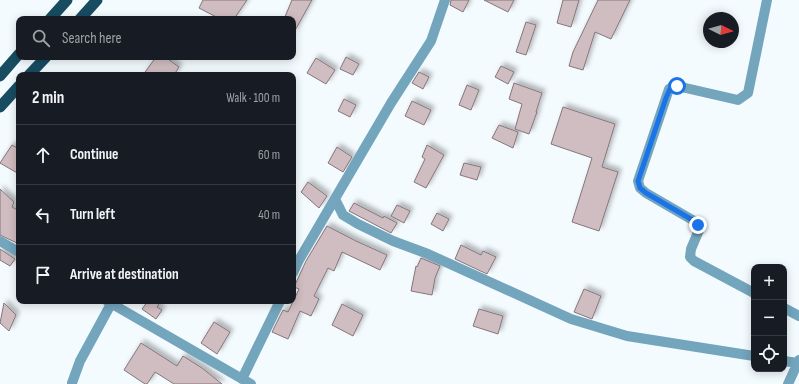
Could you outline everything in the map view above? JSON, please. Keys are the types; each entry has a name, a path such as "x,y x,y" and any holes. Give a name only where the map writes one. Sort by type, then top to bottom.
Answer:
{"highway":[{"path":"53,16 67,0"},
{"path":"83,16 97,0"},
{"path":"0,76 16,57"},
{"path":"32,72 43,60"},
{"path":"0,107 16,89"}],"street":[{"path":"296,268 391,103 431,41 445,0"},
{"path":"751,291 694,262 690,257 691,249 698,230 698,225 696,222 646,193 640,188 638,181 670,89 677,86 738,100 748,93 767,0"},
{"path":"335,199 342,215 393,242 428,254 571,319 627,336 751,356"},
{"path":"0,242 16,250"},
{"path":"72,383 80,361 108,304"},
{"path":"112,304 246,381 279,304"},
{"path":"787,310 799,316"},
{"path":"787,360 798,361 788,384"}],"building":[{"path":"203,0 247,0 236,16 214,16 199,8"},
{"path":"292,0 312,0 296,29 296,16 285,16"},
{"path":"451,0 469,0 463,12 450,5"},
{"path":"484,0 514,0 508,12"},
{"path":"563,0 579,0 571,27 557,23"},
{"path":"598,0 630,0 611,39 595,32 583,70 569,66 573,52"},
{"path":"526,22 536,25 526,55 516,52"},
{"path":"346,57 359,64 353,75 340,69"},
{"path":"316,58 335,70 326,84 307,73"},
{"path":"154,60 169,60 179,67 176,72 145,72"},
{"path":"501,66 514,72 508,84 495,77"},
{"path":"419,72 429,77 423,89 412,83"},
{"path":"514,83 542,93 529,134 515,129 522,104 509,99"},
{"path":"467,85 479,90 471,110 459,105"},
{"path":"344,99 356,105 350,117 338,111"},
{"path":"412,101 431,110 424,125 405,116"},
{"path":"563,107 615,124 602,167 618,172 599,231 572,222 592,158 551,144"},
{"path":"499,125 518,132 513,148 492,138"},
{"path":"12,145 16,147 16,172 0,163"},
{"path":"427,145 444,155 426,188 414,182 425,159 422,157"},
{"path":"337,147 352,157 343,172 328,163"},
{"path":"464,163 481,167 477,180 460,175"},
{"path":"308,182 327,196 319,208 301,192"},
{"path":"0,189 14,202 12,207 16,209 16,243 0,235"},
{"path":"354,203 383,218 384,216 397,223 391,233 349,211"},
{"path":"397,205 410,211 404,223 391,216"},
{"path":"437,213 449,219 443,231 431,224"},
{"path":"327,226 387,255 380,270 342,252 334,271 328,268 314,296 319,299 311,316 300,311 288,339 272,332 283,310 288,312 292,304 296,304 296,295 299,289 296,288 296,283 306,261"},
{"path":"461,245 481,255 483,251 496,257 487,274 455,259"},
{"path":"0,249 15,259 10,266 0,260"},
{"path":"421,258 440,266 435,278 432,295 411,291 416,266 417,267"},
{"path":"584,289 601,296 592,319 574,312"},
{"path":"4,303 16,315 9,331 0,323"},
{"path":"146,304 159,304 157,307 162,310 156,319 142,309"},
{"path":"342,304 363,315 353,336 332,325"},
{"path":"479,309 503,316 498,334 473,326"},
{"path":"214,322 230,332 217,354 201,343"},
{"path":"141,343 177,366 183,356 202,368 222,384 174,384 155,372 147,384 145,384 124,370"}],"route":[{"path":"677,86 670,89 666,98 638,181 640,188 646,193 696,222 698,225"}]}
